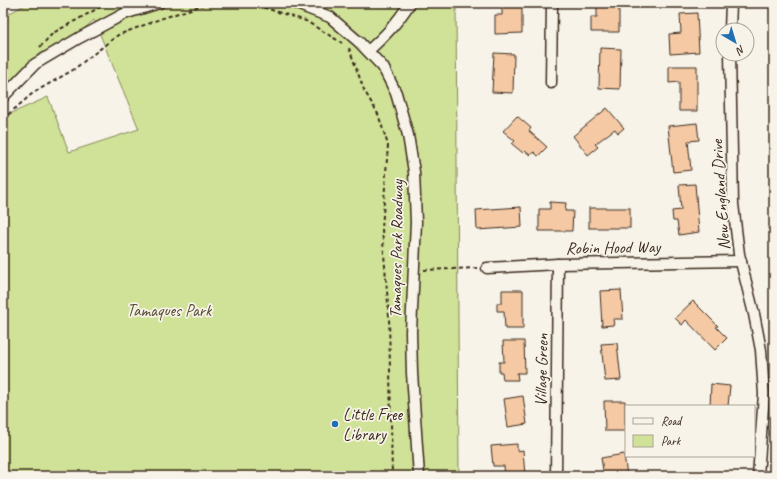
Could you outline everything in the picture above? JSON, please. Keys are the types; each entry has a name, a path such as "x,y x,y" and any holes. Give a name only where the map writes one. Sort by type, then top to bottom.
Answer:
{"street":[{"path":"3,97 36,64 42,60 124,14 159,3"},
{"name":"Tamaques Park Roadway","path":"294,3 330,18 359,42 382,67 396,93 408,135 414,180 416,222 411,332 412,373 419,476"},
{"path":"368,51 385,36 410,3"},
{"path":"551,84 552,3"},
{"path":"730,22 731,3"},
{"name":"New England Drive","path":"730,62 733,204 741,261 761,350 769,394 758,476"},
{"name":"Robin Hood Way","path":"487,268 558,264 741,261"},
{"name":"Village Green","path":"556,476 558,264"}],"path":[{"path":"3,119 33,93 73,70 118,35 209,3"},
{"path":"243,3 259,6 306,21 342,44"},
{"path":"348,48 364,90 378,114 388,144 382,229 389,316 392,476"},
{"path":"415,270 487,268"}],"green space":[{"name":"Tamaques Park","path":"28,3 456,3 459,476 3,476 3,117 48,97 69,152 139,129 94,20 3,99 3,17"}],"building":[{"path":"502,3 522,3 522,33 495,34 495,15 502,15"},
{"path":"597,3 619,3 619,32 591,32 591,17 597,17"},
{"path":"697,13 699,52 670,54 669,34 681,33 680,14"},
{"path":"600,48 621,49 620,89 599,88"},
{"path":"494,53 514,54 513,93 492,92"},
{"path":"669,66 697,66 697,111 679,111 679,82 669,83"},
{"path":"607,108 624,128 618,133 615,129 595,144 598,147 588,155 573,136"},
{"path":"517,116 531,128 529,131 547,147 538,156 534,152 530,155 525,151 523,153 512,144 515,141 503,131"},
{"path":"697,123 699,140 688,141 691,170 673,172 668,126"},
{"path":"695,184 699,232 679,235 677,221 673,221 672,211 681,210 679,185"},
{"path":"550,202 566,203 565,211 573,211 572,231 539,231 539,209 550,209"},
{"path":"521,207 522,227 477,230 476,210"},
{"path":"589,208 630,208 630,228 589,228"},
{"path":"502,290 523,290 523,329 505,329 504,311 497,311 497,303 502,303"},
{"path":"621,290 623,319 613,319 614,325 602,326 600,291"},
{"path":"693,301 718,326 716,327 727,338 715,350 686,320 682,325 675,318"},
{"path":"503,341 524,341 525,373 517,373 518,380 503,380 502,372 499,372 499,362 504,362"},
{"path":"617,343 621,380 605,381 601,344"},
{"path":"711,384 730,386 728,405 710,405"},
{"path":"523,396 527,424 508,427 504,399"},
{"path":"604,401 625,401 625,431 605,431"},
{"path":"517,444 517,451 523,450 525,476 505,476 504,466 493,466 491,446"},
{"path":"624,454 627,476 604,476 601,458"}],"place":[{"name":"Little Free Library","path":"335,424"}]}
